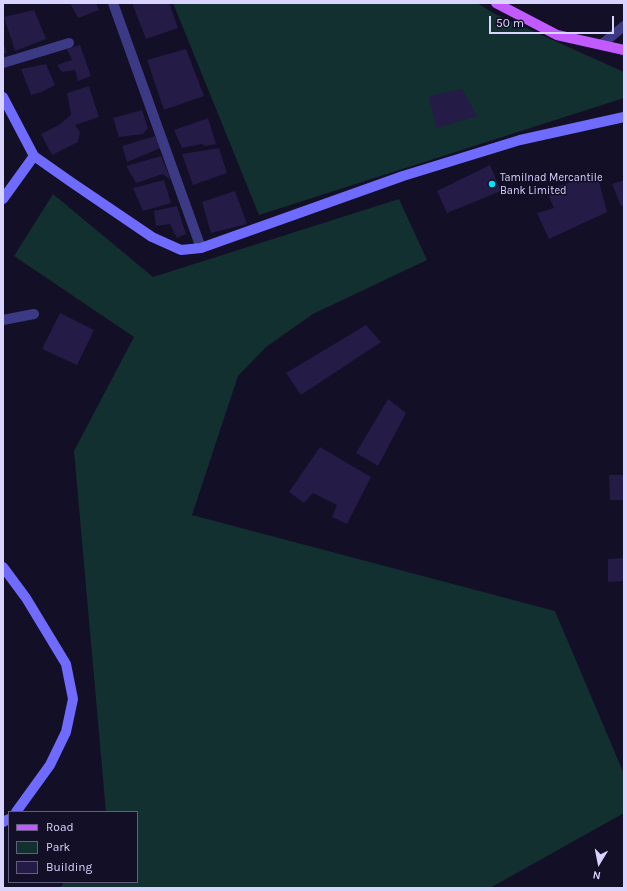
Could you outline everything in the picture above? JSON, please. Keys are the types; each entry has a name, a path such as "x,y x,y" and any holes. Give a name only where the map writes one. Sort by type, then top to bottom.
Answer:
{"main road":[{"path":"496,3 556,35 624,50"},
{"path":"3,97 34,156 152,237 181,250 201,248 410,173 520,140 624,117"},
{"path":"3,199 34,156"},
{"path":"3,567 26,598 66,664 73,699 66,732 50,765 17,811"}],"street":[{"path":"113,3 201,248"},
{"path":"602,44 624,26"},
{"path":"3,63 69,43"},
{"path":"3,320 34,314"}],"green space":[{"path":"173,3 477,3 495,14 624,72 624,98 259,215"},
{"path":"53,194 153,277 399,199 427,260 313,314 266,347 238,376 192,515 555,611 624,774 624,813 490,888 60,888 63,883 138,883 138,811 106,811 74,451 134,337 14,256"}],"building":[{"path":"70,3 96,3 99,10 78,18"},
{"path":"132,3 169,3 178,28 146,39"},
{"path":"34,10 46,39 15,51 4,17"},
{"path":"3,43 7,53 3,54"},
{"path":"80,45 91,76 78,81 75,70 62,72 57,65 72,60 67,49"},
{"path":"186,49 204,96 164,110 147,60"},
{"path":"46,64 55,85 42,92 31,95 21,69"},
{"path":"89,86 99,117 75,125 80,132 78,142 52,155 41,134 59,125 71,115 67,93"},
{"path":"462,89 477,116 436,128 429,96"},
{"path":"142,110 148,128 143,134 119,137 113,118"},
{"path":"208,118 216,144 206,146 201,144 182,148 174,130"},
{"path":"155,136 161,148 127,162 122,146"},
{"path":"219,148 227,173 193,185 182,154"},
{"path":"161,156 171,180 163,174 136,183 126,166"},
{"path":"490,165 501,191 447,213 437,191"},
{"path":"597,174 607,212 549,239 537,213 554,208 546,190"},
{"path":"164,180 171,203 143,211 133,188"},
{"path":"624,180 624,205 621,206 612,184"},
{"path":"235,191 247,224 211,233 202,202"},
{"path":"177,206 186,234 177,238 170,224 156,226 154,211"},
{"path":"60,313 94,330 77,365 42,349"},
{"path":"366,325 381,342 301,395 286,373"},
{"path":"388,399 406,413 378,466 356,453"},
{"path":"320,447 371,477 347,524 332,517 337,505 313,493 304,503 289,492"},
{"path":"609,475 624,475 624,500 610,500"},
{"path":"624,558 624,581 608,582 608,559"}],"place":[{"name":"Tamilnad Mercantile Bank Limited","path":"492,184"}]}
